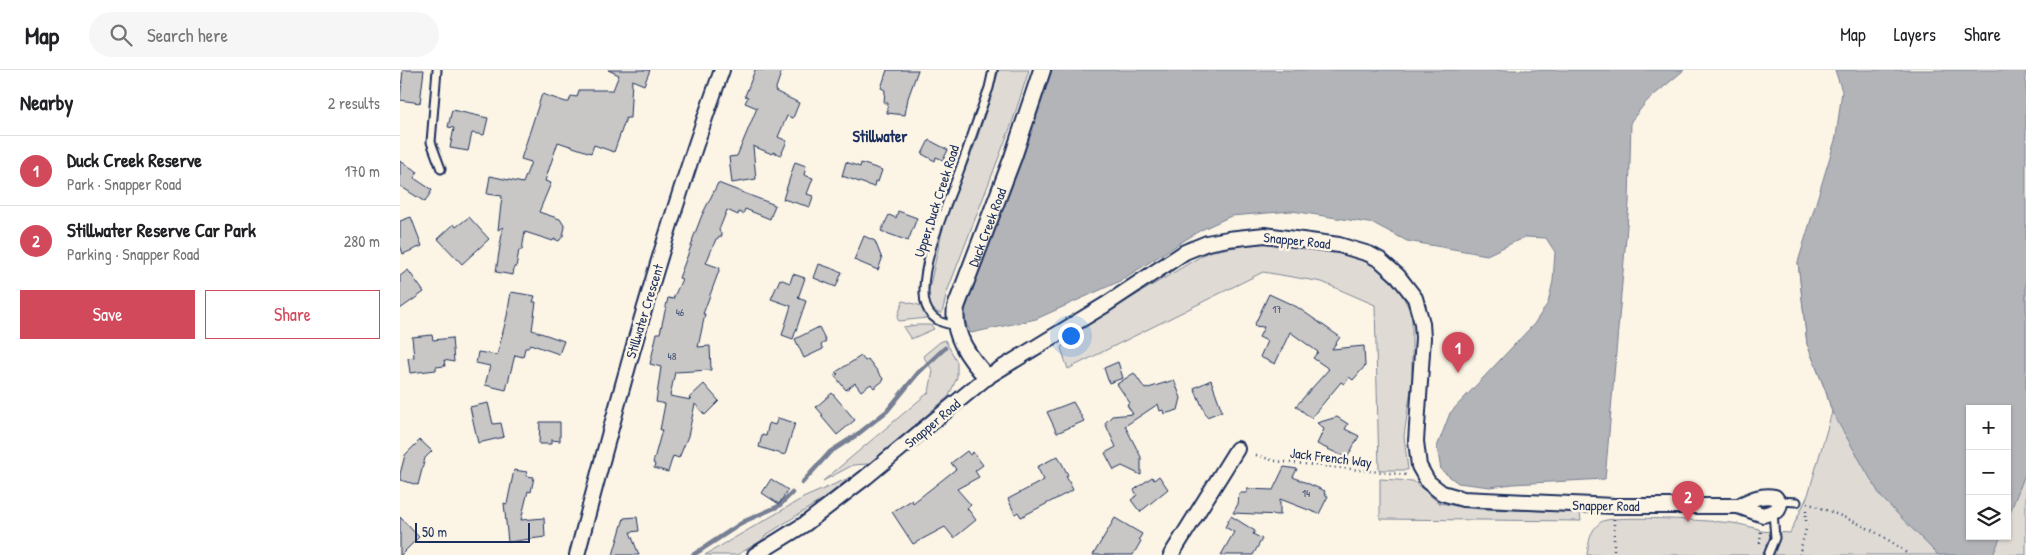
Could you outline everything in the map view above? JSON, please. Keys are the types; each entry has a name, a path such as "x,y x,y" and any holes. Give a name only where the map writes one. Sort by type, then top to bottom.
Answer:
{"street":[{"name":"Stillwater Crescent","path":"577,555 628,362 689,160 722,70"},
{"name":"Duck Creek Road","path":"954,325 959,298 1013,157 1042,70"},
{"name":"Snapper Road","path":"755,555 805,524 866,477 987,378 1195,247 1228,238 1265,236 1339,245 1369,254 1389,267 1407,286 1419,310 1423,338 1416,441 1420,466 1428,482 1442,493 1474,501 1614,506 1738,506 1772,509 1771,496 1759,496 1738,506"},
{"path":"954,325 970,356 987,378"},
{"path":"1172,555 1237,449"}],"lane":[{"path":"437,70 431,142 441,169"},
{"name":"Upper Duck Creek Road","path":"954,325 944,324 935,320 928,309 924,294 926,278 931,250 941,216 989,88 993,70"},
{"path":"1768,555 1775,538 1772,509 1797,502"}],"path":[{"name":"Jack French Way","path":"1256,455 1274,461 1405,476"},
{"path":"1797,502 1806,502 1858,522 1895,544 1909,555"},
{"path":"1799,555 1806,529 1806,502"},
{"path":"1614,506 1614,555"},
{"path":"1760,544 1772,509"}],"shaded area":[{"path":"999,70 1029,70 1012,123 947,292 942,313 938,313 932,308 927,298 944,223 977,139"},
{"path":"1049,70 1684,70 1647,101 1631,121 1629,203 1605,479 1490,487 1458,483 1441,470 1437,447 1450,413 1534,324 1548,303 1553,281 1555,252 1546,238 1525,237 1487,255 1407,241 1375,224 1292,211 1231,216 1201,230 1118,282 1036,319 971,333 963,310"},
{"path":"1835,70 2026,70 2026,472 2011,510 2011,405 1966,405 1966,540 1999,540 1993,555 1938,555 1881,497 1832,412 1807,344 1798,262 1836,137 1842,91"},
{"path":"2026,237 2026,555 1587,555 1592,532 1597,525 1601,522 1623,518 1722,522 1759,529 1760,531 1790,533 1808,495 1832,412 1807,344 1798,262"},
{"path":"1257,243 1330,249 1372,261 1400,291 1412,314 1412,382 1404,436 1408,470 1379,470 1375,305 1322,282 1263,272 1068,369 1061,348 1069,335 1208,252"},
{"path":"903,301 922,306 927,318 899,321 897,318"},
{"path":"931,325 934,329 911,339 903,327"},
{"path":"945,340 957,362 957,377 949,396 869,464 853,465 823,481 929,392 933,371 923,356"},
{"path":"851,477 823,499 737,555 705,555 803,498"},
{"path":"1380,479 1413,481 1439,503 1479,509 1580,512 1581,521 1380,519"}],"building":[{"path":"403,70 424,70 420,103 400,100"},
{"path":"608,70 650,70 644,85 632,80 630,118 626,118 614,152 594,145 591,153 558,142 545,181 551,183 539,212 560,219 565,227 563,236 559,241 554,239 553,241 525,232 522,250 519,250 513,275 496,272 503,227 498,230 502,196 487,194 490,176 523,183 531,162 521,159 542,94 569,102 571,96 577,97 579,90 613,90 619,75"},
{"path":"755,70 782,70 775,91 799,103 793,118 787,116 778,137 787,141 781,155 773,152 772,154 753,146 756,179 732,183 729,157 737,156 757,108 745,103 748,97 745,96"},
{"path":"887,70 918,70 908,98 905,115 887,113 888,103 884,103 885,90 881,88"},
{"path":"452,110 488,118 484,135 472,133 468,151 450,148 454,128 448,127"},
{"path":"929,140 948,150 943,160 936,157 935,161 922,154"},
{"path":"400,161 418,172 414,178 432,190 425,202 400,186"},
{"path":"795,162 806,166 804,175 813,178 807,194 813,196 810,207 783,199"},
{"path":"846,162 860,167 861,163 882,170 878,182 875,181 874,187 842,176"},
{"path":"718,183 775,205 770,219 745,209 743,214 739,212 738,215 727,210 719,230 722,236 716,239 706,263 720,268 703,314 705,314 698,347 710,346 711,370 675,372 670,396 691,400 689,398 704,384 719,401 705,415 695,404 688,436 679,458 673,456 668,472 654,468 655,464 653,463 662,430 660,430 665,404 656,402 661,367 650,364 668,298 673,299 682,279 679,278 692,241 702,215"},
{"path":"898,211 917,218 908,241 881,231 889,215 896,218"},
{"path":"411,217 422,246 403,254 400,245 400,221"},
{"path":"469,217 489,239 462,264 438,239 454,224 456,227"},
{"path":"864,236 875,241 882,259 878,270 854,260"},
{"path":"819,264 842,272 836,287 814,278"},
{"path":"408,270 424,292 400,309 400,276"},
{"path":"793,274 805,278 798,298 806,301 793,339 782,335 791,306 771,299 780,279 790,283"},
{"path":"511,292 535,296 533,302 536,302 532,330 564,341 559,354 530,344 528,348 525,348 523,357 515,355 506,390 485,385 490,366 476,363 478,352 497,355"},
{"path":"1269,294 1297,307 1340,337 1332,349 1364,346 1365,366 1353,380 1349,377 1344,384 1341,382 1311,418 1296,406 1329,369 1313,358 1318,352 1290,332 1275,364 1260,357 1267,341 1259,337 1264,327 1254,326"},
{"path":"819,327 826,341 821,345 823,349 804,358 795,339"},
{"path":"432,335 433,340 452,338 454,362 444,360 445,366 436,367 436,370 410,373 408,358 414,357 412,337"},
{"path":"861,356 865,361 868,359 884,380 874,388 871,384 861,391 855,383 846,390 835,376 838,374 836,372"},
{"path":"1118,362 1123,378 1109,383 1104,368"},
{"path":"1134,373 1145,389 1174,380 1181,398 1178,410 1164,414 1163,410 1160,411 1158,404 1125,426 1141,457 1141,475 1122,466 1114,470 1105,453 1116,447 1105,423 1112,416 1133,414 1127,405 1130,403 1117,384"},
{"path":"1211,380 1222,411 1207,417 1194,388"},
{"path":"832,393 855,420 837,435 816,407"},
{"path":"1073,402 1084,421 1057,433 1047,412"},
{"path":"488,403 493,424 501,423 504,437 478,443 470,407"},
{"path":"1337,417 1348,424 1345,429 1359,436 1347,458 1317,444 1324,429 1317,423"},
{"path":"778,418 795,423 785,455 759,447 762,435 766,436 769,423 775,425"},
{"path":"540,422 560,422 560,441 551,440 551,444 539,444"},
{"path":"420,440 432,451 425,458 418,485 400,480 400,474 405,455"},
{"path":"967,451 970,455 973,452 983,465 975,471 979,477 957,489 971,505 967,508 976,520 954,538 945,527 913,544 892,512 912,500 913,503 956,469 951,463"},
{"path":"1058,456 1073,490 1021,517 1018,512 1015,514 1008,499 1044,480 1037,467"},
{"path":"1284,467 1297,469 1293,477 1325,491 1324,494 1328,496 1319,514 1280,499 1280,515 1233,513 1238,504 1239,493 1247,493 1247,489 1273,490"},
{"path":"514,470 527,472 526,476 534,477 531,492 528,491 521,520 544,518 545,537 508,542 504,503 507,504"},
{"path":"1159,476 1168,489 1140,512 1131,500 1137,495 1134,490 1152,477 1154,480"},
{"path":"771,479 788,490 779,504 762,493"},
{"path":"1231,516 1255,531 1253,534 1262,539 1253,555 1221,555 1234,532 1225,527"},
{"path":"400,517 419,537 401,555 400,555"},
{"path":"637,517 639,531 630,532 639,555 613,555 624,518"},
{"path":"1115,518 1142,534 1139,539 1141,541 1133,555 1093,555"}],"waterway":[{"path":"802,483 830,452 858,434 887,411 918,373 945,348"},
{"path":"693,555 745,521 779,506 792,493"}],"place":[{"name":"Duck Creek Reserve","path":"1458,373"},
{"name":"Stillwater Reserve Car Park","path":"1688,522"}],"district":[{"name":"Stillwater","path":"880,136"}]}
